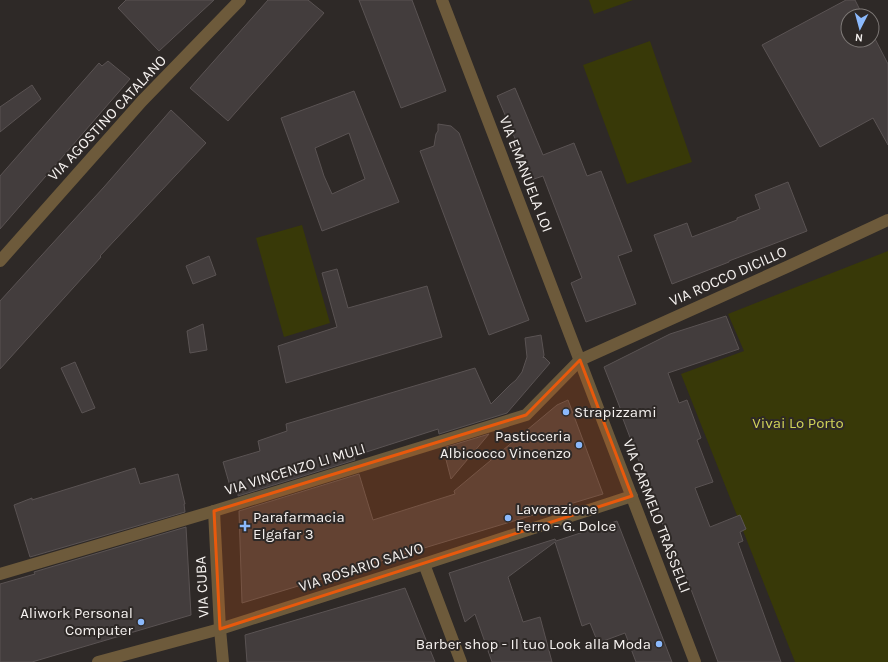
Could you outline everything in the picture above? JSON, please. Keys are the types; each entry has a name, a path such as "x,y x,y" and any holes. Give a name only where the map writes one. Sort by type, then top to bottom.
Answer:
{"street":[{"name":"VIA AGOSTINO CATALANO","path":"0,261 142,101 240,0"},
{"name":"VIA EMANUELA LOI","path":"442,0 580,360"},
{"name":"VIA ROCCO DICILLO","path":"580,360 888,220"},
{"name":"VIA CARMELO TRASSELLI","path":"580,360 695,662"},
{"name":"VIA VINCENZO LI MULI","path":"0,574 214,511 526,415 580,360"},
{"name":"VIA ROSARIO SALVO","path":"98,662 220,628 424,564 632,496"},
{"name":"VIA CUBA","path":"214,511 223,662"},
{"path":"424,564 461,662"}],"highlighted area":[{"path":"580,360 632,496 220,629 214,511 526,415"}],"green space":[{"path":"589,0 633,0 594,14"},
{"path":"650,41 692,162 627,184 583,65"},
{"path":"302,225 330,323 284,337 256,238"},
{"name":"Vivai Lo Porto","path":"888,251 888,662 795,662 681,374 744,351 728,314"}],"building":[{"path":"126,0 214,0 159,51 118,8"},
{"path":"268,0 308,0 324,13 228,121 190,88"},
{"path":"359,0 412,0 446,91 401,108"},
{"path":"846,0 855,0 859,8 840,8 840,48 880,48 888,64 888,145 873,118 820,147 762,45"},
{"path":"108,61 130,79 0,229 0,176 99,63 102,66"},
{"path":"32,85 41,99 0,132 0,107"},
{"path":"515,88 543,155 574,143 587,176 601,171 632,251 618,256 636,304 586,322 571,283 582,278 543,176 531,180 497,96"},
{"path":"354,91 399,202 322,231 281,118","holes":["349,133 365,179 332,194 324,176 315,148"]},
{"path":"171,110 206,143 100,256 101,257 0,369 0,301 104,187"},
{"path":"438,124 451,126 459,133 529,320 489,335 420,151 434,146 438,131"},
{"path":"788,182 807,231 672,284 654,235 687,223 692,237 737,220 737,218 760,209 755,195"},
{"path":"209,256 216,275 193,284 186,266"},
{"path":"337,269 348,308 427,286 442,337 286,383 278,346 337,327 322,273"},
{"path":"726,316 739,349 668,373 679,403 687,400 701,438 697,440 713,482 695,488 710,527 740,515 746,529 740,532 743,541 738,543 781,662 718,662 682,565 680,566 670,543 604,367 670,334"},
{"path":"203,324 207,350 190,353 187,331"},
{"path":"541,335 544,355 543,358 544,357 550,363 507,413 439,434 438,429 354,456 355,460 238,496 238,491 232,493 223,462 260,451 258,441 287,431 286,424 475,368 491,404 516,380 522,372 527,357 525,338"},
{"path":"75,362 95,408 82,413 61,368"},
{"path":"568,400 603,494 242,603 239,511 359,474 373,520 455,494 454,491 557,405"},
{"path":"489,434 451,479 443,448"},
{"path":"135,468 140,484 178,474 185,504 185,512 30,557 14,505 32,498 32,500"},
{"path":"617,521 672,662 636,662 625,633 598,643 590,623 582,626 555,542 508,577 523,622 540,617 552,662 492,662 475,614 465,622 449,573"},
{"path":"186,527 191,615 32,662 0,662 0,584 35,574 34,572"},
{"path":"405,588 435,662 247,662 245,635"}],"place":[{"name":"Strapizzami","path":"566,412"},
{"name":"Pasticceria Albicocco Vincenzo","path":"579,445"},
{"name":"Lavorazione Ferro - G. Dolce","path":"508,518"},
{"name":"Parafarmacia Elgafar 3","path":"245,526"},
{"name":"Aliwork Personal Computer","path":"141,622"},
{"name":"Barber shop - Il tuo Look alla Moda","path":"659,644"}]}
